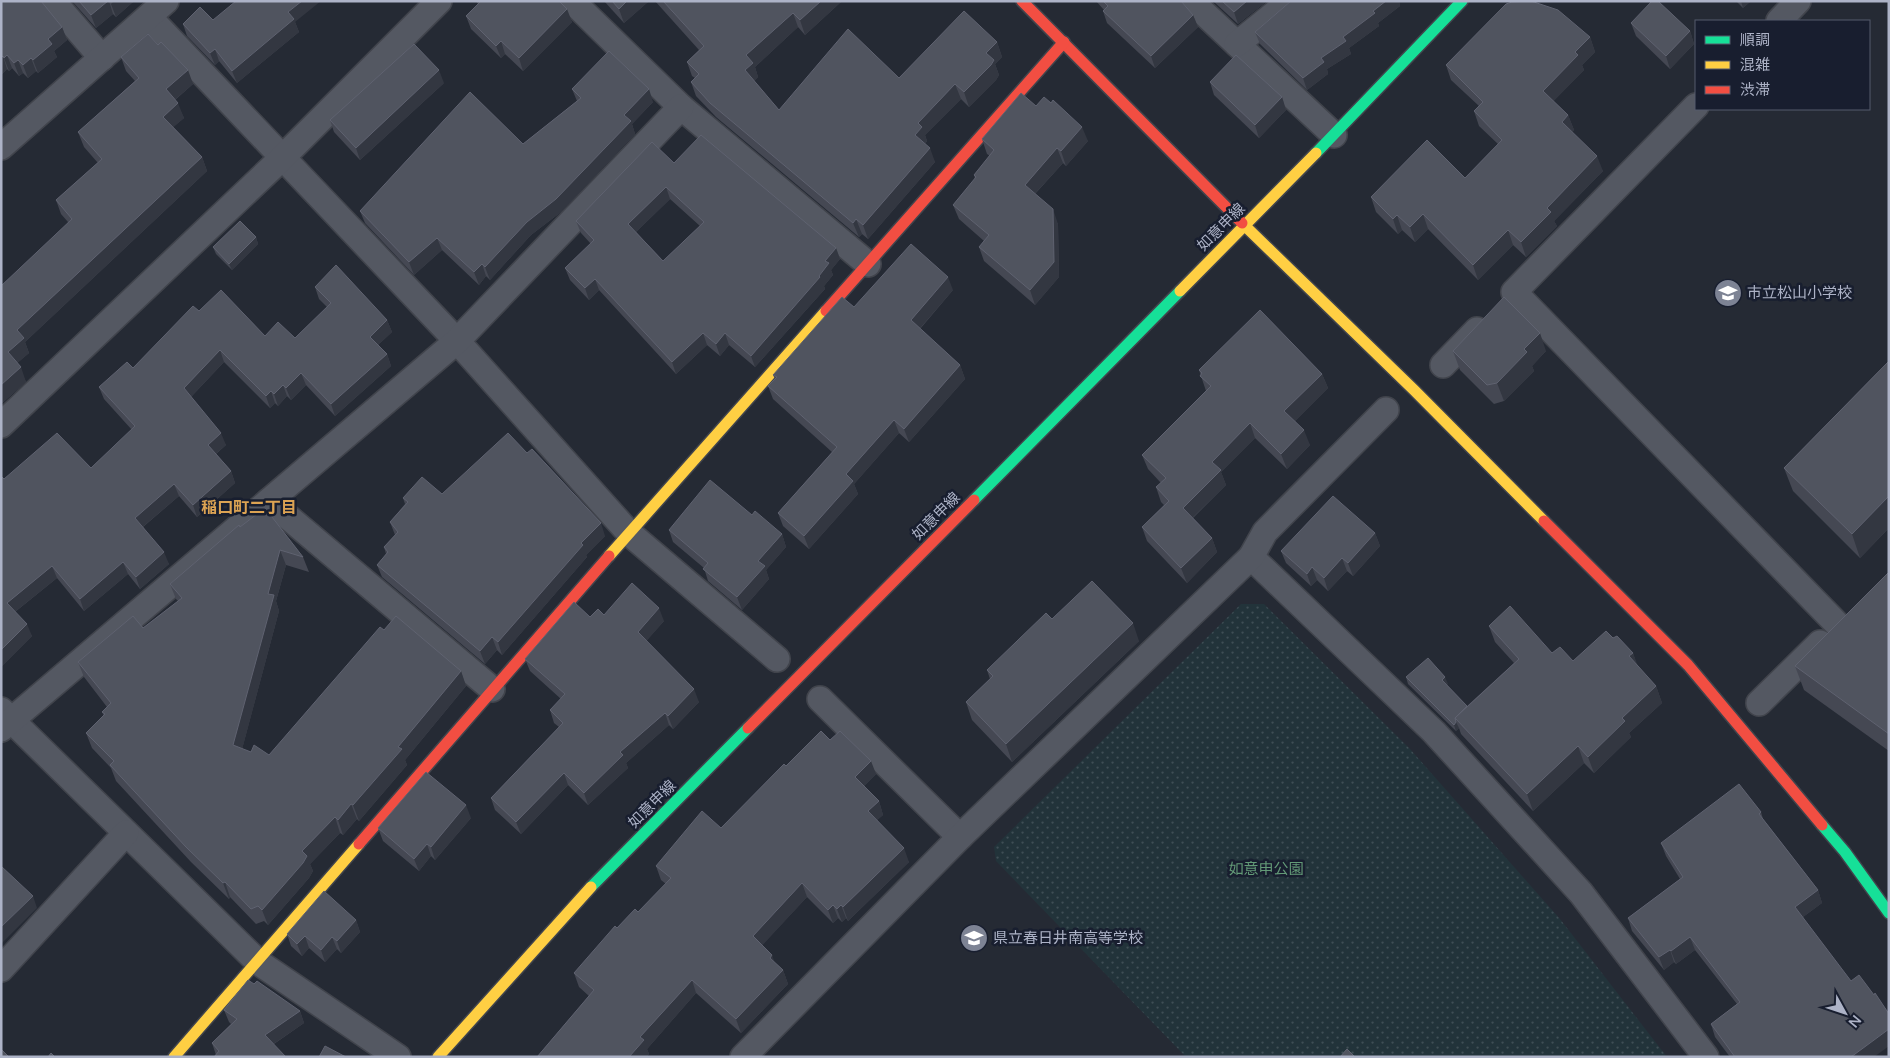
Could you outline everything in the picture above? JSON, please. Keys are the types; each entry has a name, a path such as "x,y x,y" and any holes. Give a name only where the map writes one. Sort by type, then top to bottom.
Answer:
{"street":[{"path":"53,1 102,58"},
{"path":"1,425 282,158 439,1"},
{"path":"572,1 681,107 868,264"},
{"path":"1022,1 1243,226 1414,390 1688,665 1845,852 1889,913"},
{"path":"1191,1 1334,135"},
{"path":"1237,44 1290,1"},
{"name":"如意申線","path":"438,1057 573,905 1334,135 1462,1"},
{"path":"1780,20 1798,1"},
{"path":"1,147 158,9 282,158 457,341 629,533 777,660"},
{"path":"174,1057 629,533 1064,42"},
{"path":"398,1057 258,962 126,833 4,720 269,501 457,341 681,107"},
{"path":"1443,365 1695,107"},
{"path":"1501,305 1839,626"},
{"path":"743,1057 960,837 1251,557 1265,532 1386,410"},
{"path":"269,501 492,690"},
{"path":"1251,557 1434,732 1581,893 1706,1057"},
{"path":"1759,702 1839,626 1857,606"},
{"path":"820,699 960,837"},
{"path":"1,970 126,833"}],"green space":[{"name":"如意申公園","path":"1241,604 1264,604 1410,749 1560,919 1667,1057 1186,1057 996,861 994,847"}],"building":[{"path":"1,1 41,1 62,27 48,39 52,44 33,60 31,58 23,65 18,60 14,63 7,55 1,58"},
{"path":"79,1 108,1 91,15"},
{"path":"236,1 302,1 288,12 294,19 232,71 215,49 210,53 183,24 200,7 213,20"},
{"path":"481,1 559,1 567,9 519,58 501,41 496,46 466,16"},
{"path":"612,1 627,1 619,9"},
{"path":"663,1 821,1 800,20 793,13 746,55 753,63 745,70 779,110 848,29 899,78 964,11 997,42 986,53 994,60 991,65 964,92 955,84 918,123 922,127 915,135 930,148 863,225 856,219 853,223 710,103 691,82 699,74 687,62 704,46"},
{"path":"1103,1 1181,1 1193,15 1151,56 1103,11 1108,6"},
{"path":"1222,1 1247,1 1234,12"},
{"path":"1291,1 1386,1 1373,11 1375,13 1343,37 1346,41 1321,58 1324,62 1303,78 1255,32"},
{"path":"1531,1 1558,10 1590,37 1575,52 1578,55 1543,91 1568,115 1562,122 1597,156 1547,208 1551,212 1521,242 1508,230 1473,265 1423,214 1410,227 1397,215 1393,219 1371,197 1427,140 1465,178 1502,140 1474,111 1483,102 1446,65 1506,4"},
{"path":"1652,1 1658,1 1690,31 1666,56 1631,23"},
{"path":"148,34 158,45 161,42 188,70 166,89 178,103 163,117 202,157 17,330 24,338 8,352 21,367 1,385 1,286 72,219 56,200 102,159 78,132 139,78 121,57"},
{"path":"414,44 439,70 356,148 330,120"},
{"path":"609,51 649,89 624,115 631,121 556,199 527,222 485,267 482,264 474,272 437,238 409,262 360,211 470,92 523,144 581,98 572,89"},
{"path":"1236,55 1282,97 1255,125 1210,82"},
{"path":"1021,93 1036,106 1044,97 1051,103 1053,100 1082,127 1061,151 1057,148 1025,185 1053,209 1054,262 1030,290 979,247 989,235 953,205 976,177 974,175 994,150 982,139"},
{"path":"701,135 836,248 825,261 829,263 820,277 751,356 725,333 716,344 703,333 672,362 595,279 585,288 565,268 594,240 576,221 652,142 674,163","holes":["666,187 704,222 663,261 628,224"]},
{"path":"240,221 256,237 229,264 213,247"},
{"path":"911,244 948,277 911,320 960,365 904,429 894,420 846,474 853,481 804,536 778,513 837,447 768,386 777,377 773,375 842,297 854,307"},
{"path":"336,265 387,320 370,337 387,354 331,404 301,373 286,388 283,385 274,394 271,391 266,396 220,350 184,388 221,433 208,445 231,471 193,505 174,484 135,518 164,552 136,577 123,562 80,599 52,566 7,603 27,624 1,650 1,476 4,479 57,433 91,468 135,426 99,387 127,362 133,368 193,306 199,311 221,290 265,336 278,322 295,338 331,303 315,287"},
{"path":"1504,297 1540,333 1524,349 1527,352 1497,383 1487,385 1453,351"},
{"path":"1260,310 1322,374 1284,411 1304,430 1281,454 1250,423 1212,462 1221,470 1183,508 1212,538 1181,568 1142,527 1169,501 1156,487 1166,478 1142,455 1211,386 1200,376 1202,373 1199,370"},
{"path":"1889,361 1889,496 1852,534 1784,468"},
{"path":"508,433 527,453 532,449 601,523 581,543 583,545 498,642 492,637 480,651 377,565 388,552 384,547 398,532 390,522 408,502 403,498 422,477 442,494"},
{"path":"710,480 752,515 755,511 782,534 758,561 765,566 737,597 703,569 708,563 669,530"},
{"path":"1333,496 1375,533 1348,563 1342,558 1324,578 1312,567 1307,574 1281,551"},
{"path":"265,508 303,557 280,550 268,594 274,595 233,745 251,752 254,745 269,755 380,627 384,630 396,616 461,671 398,747 402,749 353,805 351,804 338,820 335,817 302,851 307,856 303,863 262,910 258,906 251,909 225,882 223,883 186,847 110,765 114,761 86,733 105,714 102,712 111,703 78,662 133,616 143,628 182,598 170,584 239,525 240,527"},
{"path":"1889,572 1889,734 1795,666"},
{"path":"1092,581 1133,623 1006,744 966,702 993,676 987,670 1046,613 1052,619"},
{"path":"632,583 659,608 638,632 694,689 668,716 665,713 620,752 623,755 584,793 564,773 516,822 491,798 563,723 550,710 565,694 525,659 574,602 590,617 598,609 604,615"},
{"path":"1510,606 1552,653 1560,647 1573,661 1606,631 1613,638 1617,636 1633,653 1629,656 1656,686 1622,718 1625,721 1588,757 1578,746 1527,794 1455,718 1519,659 1489,626"},
{"path":"1428,658 1445,677 1442,680 1467,706 1455,718 1456,722 1454,725 1406,677"},
{"path":"821,731 830,740 840,731 871,761 855,777 879,801 868,811 904,848 843,907 841,905 837,909 833,905 828,910 802,883 753,936 772,955 770,958 783,970 736,1019 692,980 640,1037 644,1040 629,1057 537,1057 594,990 574,973 615,926 617,928 635,909 638,912 671,878 656,866 702,811 721,828 784,764 786,766"},
{"path":"426,772 466,805 431,847 427,844 414,859 378,828"},
{"path":"1739,784 1761,812 1759,814 1818,890 1795,907 1851,981 1859,975 1874,995 1875,993 1889,1014 1889,1029 1851,1057 1735,1057 1711,1024 1740,1002 1690,937 1659,957 1628,918 1683,877 1661,843"},
{"path":"1,866 33,896 1,927"},
{"path":"324,891 356,920 337,941 332,937 321,950 305,936 297,944 287,934"},
{"path":"248,980 254,984 257,981 300,1011 265,1035 286,1057 214,1057 219,1051 212,1043 237,1019 224,1010"},
{"path":"325,1046 346,1057 319,1057"},
{"path":"1,1049 9,1057 1,1057"},
{"path":"1347,1049 1355,1057 1340,1057"}],"traffic: fast":[{"path":"1316,153 1462,1"},
{"path":"974,500 1180,291"},
{"path":"591,887 748,728"},
{"path":"1822,825 1845,852 1889,913"}],"traffic: slow":[{"path":"1180,291 1316,153"},
{"path":"1242,223 1414,390 1544,521"},
{"path":"609,556 826,311"},
{"path":"174,1057 359,844"},
{"path":"438,1057 591,887"}],"traffic: jam":[{"path":"1022,1 1242,223"},
{"path":"826,311 1064,42"},
{"path":"748,728 974,500"},
{"path":"1544,521 1688,665 1822,825"},
{"path":"359,844 609,556"}],"place":[{"name":"市立松山小学校","path":"1728,293"},
{"name":"県立春日井南高等学校","path":"974,938"}],"district":[{"name":"稲口町二丁目","path":"249,507"}]}
